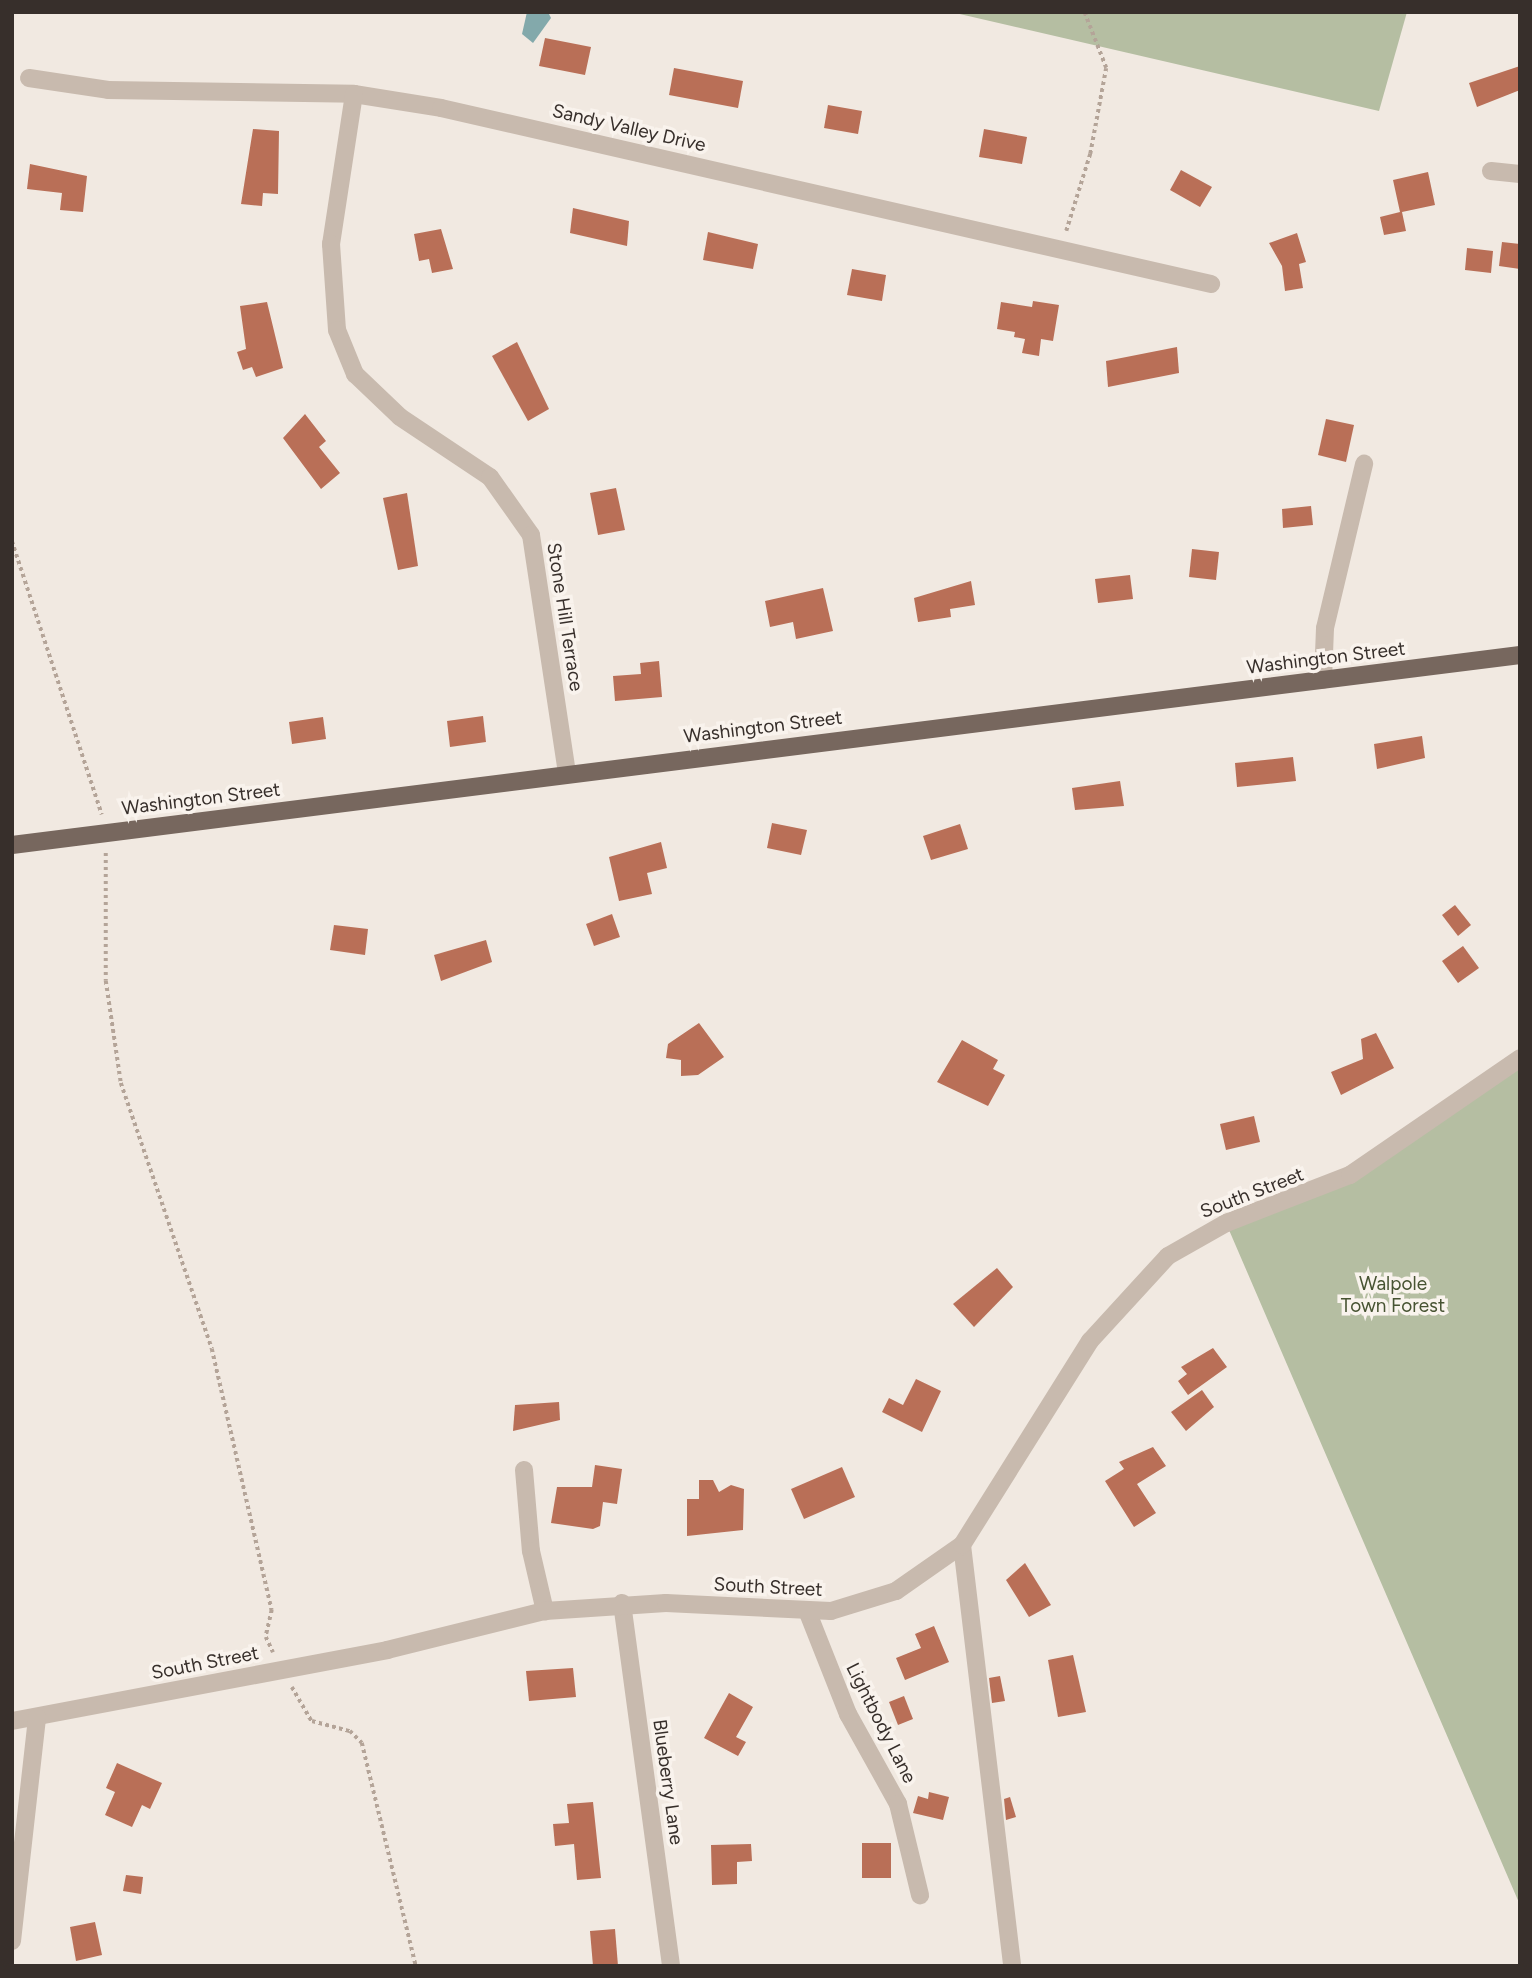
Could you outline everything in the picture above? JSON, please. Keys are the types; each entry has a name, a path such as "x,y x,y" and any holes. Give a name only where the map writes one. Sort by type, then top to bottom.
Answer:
{"main road":[{"name":"Washington Street","path":"12,845 567,772 1520,655"}],"street":[{"name":"Sandy Valley Drive","path":"29,78 108,90 354,94 485,117 1211,284"},
{"name":"Stone Hill Terrace","path":"354,94 331,244 337,330 355,374 400,417 490,477 531,535 567,772"},
{"path":"1491,171 1520,174"},
{"path":"1323,680 1325,628 1364,464"},
{"name":"South Street","path":"12,1721 283,1670 545,1611 622,1603 808,1613 896,1591 962,1545 1090,1341 1168,1256 1226,1223 1350,1175 1520,1058"},
{"path":"524,1470 531,1551 545,1611"},
{"path":"962,1545 1012,1966"},
{"name":"Blueberry Lane","path":"622,1603 671,1966"},
{"name":"Lightbody Lane","path":"808,1613 848,1714 895,1795 920,1895"},
{"path":"12,1941 37,1717"}],"path":[{"path":"1060,249 1090,154 1107,68 1084,12"},
{"path":"12,541 109,832 106,981 121,1083 212,1349 272,1609 266,1637 312,1721 350,1731 362,1743 416,1966"}],"green space":[{"path":"951,12 1407,12 1379,111"},
{"name":"Walpole Town Forest","path":"1520,1058 1520,1905 1226,1223 1294,1200"}],"water":[{"path":"527,12 548,12 551,18 533,43 522,34"}],"building":[{"path":"545,38 591,47 585,75 539,66"},
{"path":"1520,66 1520,90 1477,107 1469,83"},
{"path":"674,68 743,81 738,108 669,95"},
{"path":"828,105 862,111 858,134 824,128"},
{"path":"253,129 279,131 278,194 263,193 262,206 241,204"},
{"path":"984,129 1027,137 1022,164 979,157"},
{"path":"30,164 87,176 83,212 60,210 62,193 27,189"},
{"path":"1181,170 1212,187 1200,207 1170,190"},
{"path":"1428,172 1435,205 1402,212 1406,231 1384,235 1380,217 1400,212 1393,180"},
{"path":"573,208 629,221 627,246 570,233"},
{"path":"441,229 453,269 432,273 429,259 419,261 414,234"},
{"path":"708,232 758,244 753,269 703,260"},
{"path":"1297,233 1306,262 1299,264 1303,288 1285,291 1282,266 1269,243"},
{"path":"1502,242 1520,244 1520,269 1499,266"},
{"path":"1467,248 1493,251 1491,273 1465,270"},
{"path":"852,269 886,275 882,301 847,295"},
{"path":"1033,301 1059,305 1053,341 1041,339 1039,356 1022,353 1025,339 1014,337 1015,332 997,329 1001,302 1032,307"},
{"path":"267,302 283,368 256,377 252,367 243,370 237,352 246,349 240,306"},
{"path":"517,342 549,409 528,421 492,356"},
{"path":"1177,347 1179,373 1108,387 1106,361"},
{"path":"305,414 326,441 319,447 340,473 321,489 283,438"},
{"path":"1326,419 1354,425 1346,462 1318,455"},
{"path":"616,488 625,530 598,535 590,493"},
{"path":"407,493 418,566 398,570 383,498"},
{"path":"1311,506 1313,525 1283,528 1282,509"},
{"path":"1192,549 1219,552 1216,580 1189,577"},
{"path":"1130,575 1133,599 1098,603 1095,579"},
{"path":"971,581 975,605 950,609 951,617 918,622 914,598"},
{"path":"823,588 833,631 796,639 793,622 770,627 765,601"},
{"path":"659,661 662,697 615,701 613,676 641,674 640,663"},
{"path":"483,716 486,742 450,747 447,721"},
{"path":"323,717 326,739 292,744 289,722"},
{"path":"1422,736 1425,758 1377,769 1374,744"},
{"path":"1293,757 1296,781 1237,787 1235,763"},
{"path":"1120,781 1124,806 1075,810 1072,788"},
{"path":"772,823 807,830 801,855 767,848"},
{"path":"960,824 968,849 931,860 923,836"},
{"path":"661,842 667,868 647,873 652,894 619,901 609,857"},
{"path":"1455,905 1471,925 1458,936 1442,915"},
{"path":"612,914 620,937 594,946 586,924"},
{"path":"334,925 368,929 365,955 330,950"},
{"path":"486,940 492,962 441,981 434,955"},
{"path":"1463,946 1479,968 1458,983 1442,961"},
{"path":"699,1023 724,1057 698,1075 681,1076 681,1060 666,1058 668,1044"},
{"path":"1376,1033 1394,1068 1341,1095 1331,1072 1363,1059 1361,1039"},
{"path":"962,1040 998,1060 993,1069 1005,1075 988,1106 937,1082"},
{"path":"1254,1116 1260,1142 1226,1150 1220,1124"},
{"path":"997,1268 1013,1287 974,1327 953,1304"},
{"path":"1213,1348 1227,1367 1188,1395 1178,1381 1187,1374 1181,1367"},
{"path":"916,1379 941,1391 922,1432 882,1412 889,1398 903,1405"},
{"path":"1202,1390 1214,1407 1186,1431 1171,1412"},
{"path":"559,1402 560,1420 513,1431 515,1405"},
{"path":"1153,1447 1166,1466 1137,1484 1156,1513 1134,1527 1105,1481 1124,1469 1119,1462"},
{"path":"595,1465 622,1469 617,1504 603,1502 600,1526 593,1529 551,1523 557,1487 592,1487"},
{"path":"842,1467 855,1497 804,1519 791,1489"},
{"path":"699,1480 713,1480 719,1492 731,1485 744,1489 743,1530 687,1536 687,1499 699,1499"},
{"path":"1025,1563 1051,1605 1029,1617 1006,1580"},
{"path":"934,1626 949,1662 905,1680 896,1658 921,1648 915,1634"},
{"path":"1073,1655 1086,1712 1058,1717 1048,1660"},
{"path":"573,1668 576,1697 529,1701 526,1671"},
{"path":"1000,1676 1005,1701 992,1703 989,1678"},
{"path":"729,1693 753,1707 736,1737 746,1742 738,1756 704,1738"},
{"path":"904,1696 913,1719 898,1725 889,1702"},
{"path":"117,1763 162,1783 150,1809 142,1805 132,1827 105,1815 115,1792 106,1788"},
{"path":"929,1792 949,1797 943,1820 913,1813 918,1796 928,1799"},
{"path":"1010,1797 1016,1817 1006,1820 1004,1799"},
{"path":"593,1802 601,1878 577,1880 574,1844 555,1846 553,1824 569,1823 567,1804"},
{"path":"862,1843 891,1843 891,1878 862,1878"},
{"path":"751,1844 752,1861 737,1862 737,1884 712,1885 711,1845"},
{"path":"126,1875 143,1877 141,1894 123,1891"},
{"path":"95,1922 102,1955 76,1961 70,1927"},
{"path":"615,1929 618,1966 593,1966 590,1931"}]}
